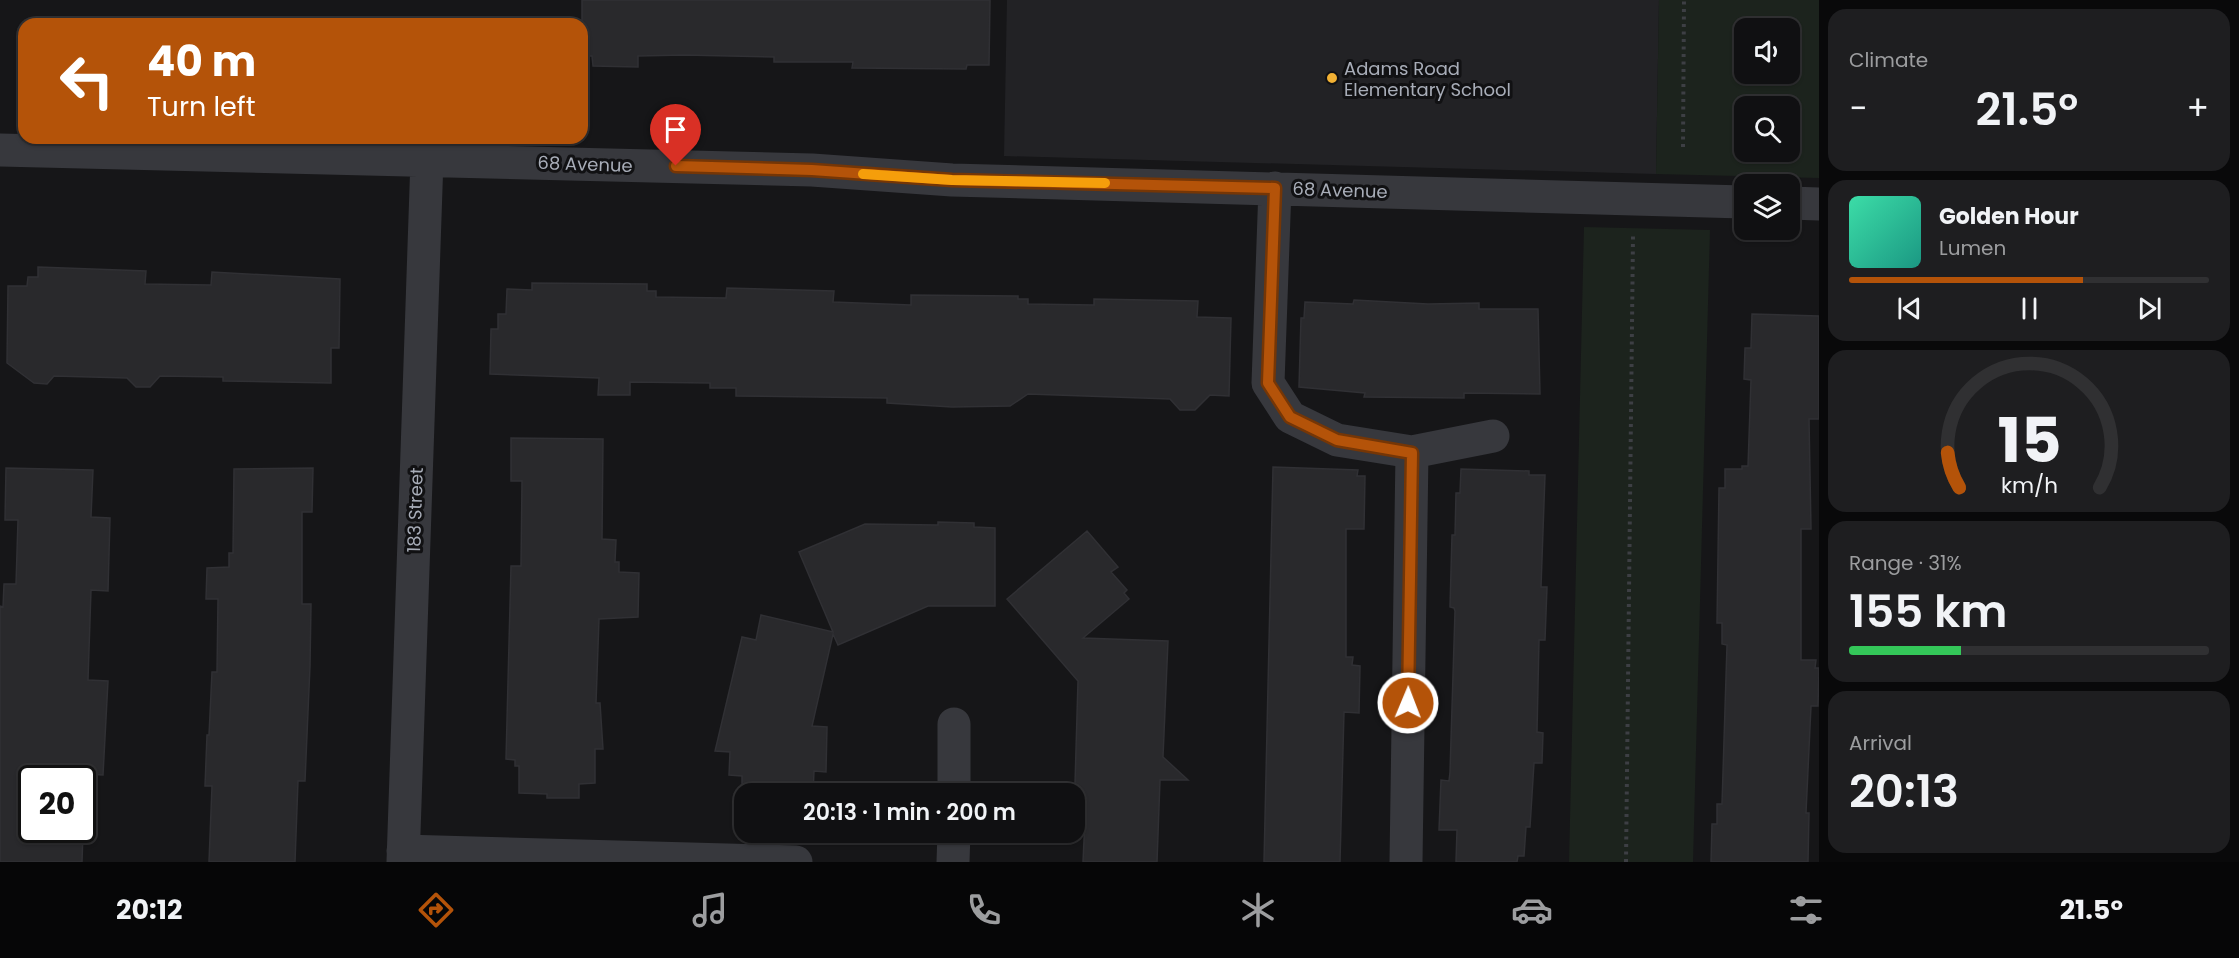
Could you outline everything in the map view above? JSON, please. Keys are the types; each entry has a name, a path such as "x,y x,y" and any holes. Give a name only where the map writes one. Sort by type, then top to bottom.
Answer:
{"street":[{"name":"68 Avenue","path":"0,150 812,170 952,180 1734,202"},
{"name":"183 Street","path":"403,856 427,159"},
{"path":"1275,188 1268,383 1290,417 1337,440 1412,453 1493,436"},
{"path":"1800,203 1819,204"},
{"path":"1406,862 1412,453"},
{"path":"954,724 954,783"},
{"path":"953,862 954,843"},
{"path":"403,856 796,862"}],"path":[{"path":"1683,147 1684,0"},
{"path":"1626,862 1634,232"}],"shaded area":[{"name":"Adams Road Elementary School","path":"1007,0 1659,0 1656,174 1004,156"},
{"path":"1659,0 1819,0 1819,178 1800,178 1800,174 1734,174 1734,176 1656,174"},
{"path":"1584,227 1710,230 1693,862 1569,862"}],"building":[{"path":"582,0 990,0 989,65 967,65 966,69 852,68 853,62 774,62 774,57 684,55 638,56 638,67 593,66 592,56 588,56 588,18 582,18"},
{"path":"38,267 146,271 145,284 211,285 212,272 340,279 339,348 331,348 331,383 223,381 223,377 160,376 150,387 136,387 127,378 54,376 47,384 34,383 7,363 8,286 27,286 28,277 38,277"},
{"path":"532,283 647,284 647,291 656,291 656,297 726,298 727,288 834,291 833,302 911,305 911,295 1018,296 1018,299 1028,299 1028,304 1094,305 1094,299 1198,301 1197,317 1231,318 1229,396 1210,395 1195,410 1180,410 1170,399 1028,394 1010,406 952,407 887,403 887,398 736,396 736,388 710,388 710,383 630,382 630,395 598,395 599,378 490,374 491,329 498,329 498,314 506,314 507,289 532,290"},
{"path":"1354,300 1428,304 1479,303 1479,309 1538,309 1540,394 1464,393 1464,398 1364,397 1365,393 1299,387 1301,318 1304,318 1305,302 1353,304"},
{"path":"1752,314 1819,316 1819,419 1809,419 1811,529 1801,529 1801,660 1816,660 1815,668 1819,668 1818,706 1811,706 1806,813 1809,813 1808,862 1711,862 1712,824 1717,824 1717,804 1722,804 1727,645 1722,644 1722,623 1717,623 1719,488 1725,488 1725,469 1742,469 1742,466 1748,466 1751,380 1744,379 1745,348 1751,348"},
{"path":"511,438 603,439 602,539 616,540 615,562 619,562 619,572 639,573 638,617 599,619 596,703 600,703 603,749 595,749 595,783 579,784 579,798 547,798 547,794 519,793 519,766 515,766 515,760 506,759 511,566 521,566 522,481 511,481"},
{"path":"1273,467 1358,470 1357,476 1365,476 1364,529 1346,529 1346,657 1353,657 1352,665 1360,666 1359,713 1344,712 1340,862 1264,862"},
{"path":"6,468 93,470 91,517 110,518 108,591 91,590 88,680 108,681 103,775 96,775 96,765 18,765 18,843 83,843 82,862 0,862 0,606 3,607 4,584 16,584 18,520 5,520"},
{"path":"313,468 312,512 302,512 302,604 311,604 310,666 305,781 298,781 295,862 209,862 212,786 205,786 212,672 217,672 218,599 206,599 207,568 229,567 229,553 233,553 234,469"},
{"path":"1461,469 1529,471 1529,475 1545,475 1541,587 1547,587 1545,640 1539,640 1537,732 1543,733 1542,763 1534,763 1530,827 1526,827 1524,856 1518,856 1517,862 1456,862 1457,830 1439,830 1441,780 1449,781 1450,772 1455,611 1450,607 1452,535 1455,535 1456,493 1460,493"},
{"path":"938,522 974,523 974,527 995,528 995,606 928,606 838,645 833,634 812,726 827,727 826,772 814,771 813,783 742,783 742,776 729,775 730,752 715,751 742,637 756,640 761,615 833,632 799,552 865,524 938,525"},
{"path":"1087,531 1118,567 1111,572 1127,590 1124,593 1129,599 1083,638 1168,641 1163,757 1188,780 1160,780 1157,862 1083,862 1085,783 1075,783 1078,681 1007,599"}],"slow traffic":[{"path":"863,174 952,180 1105,183"}],"place":[{"name":"Adams Road Elementary School","path":"1332,78"}],"route":[{"path":"676,166 812,170 952,180 1275,188 1268,383 1290,417 1337,440 1412,453 1408,703"}]}
